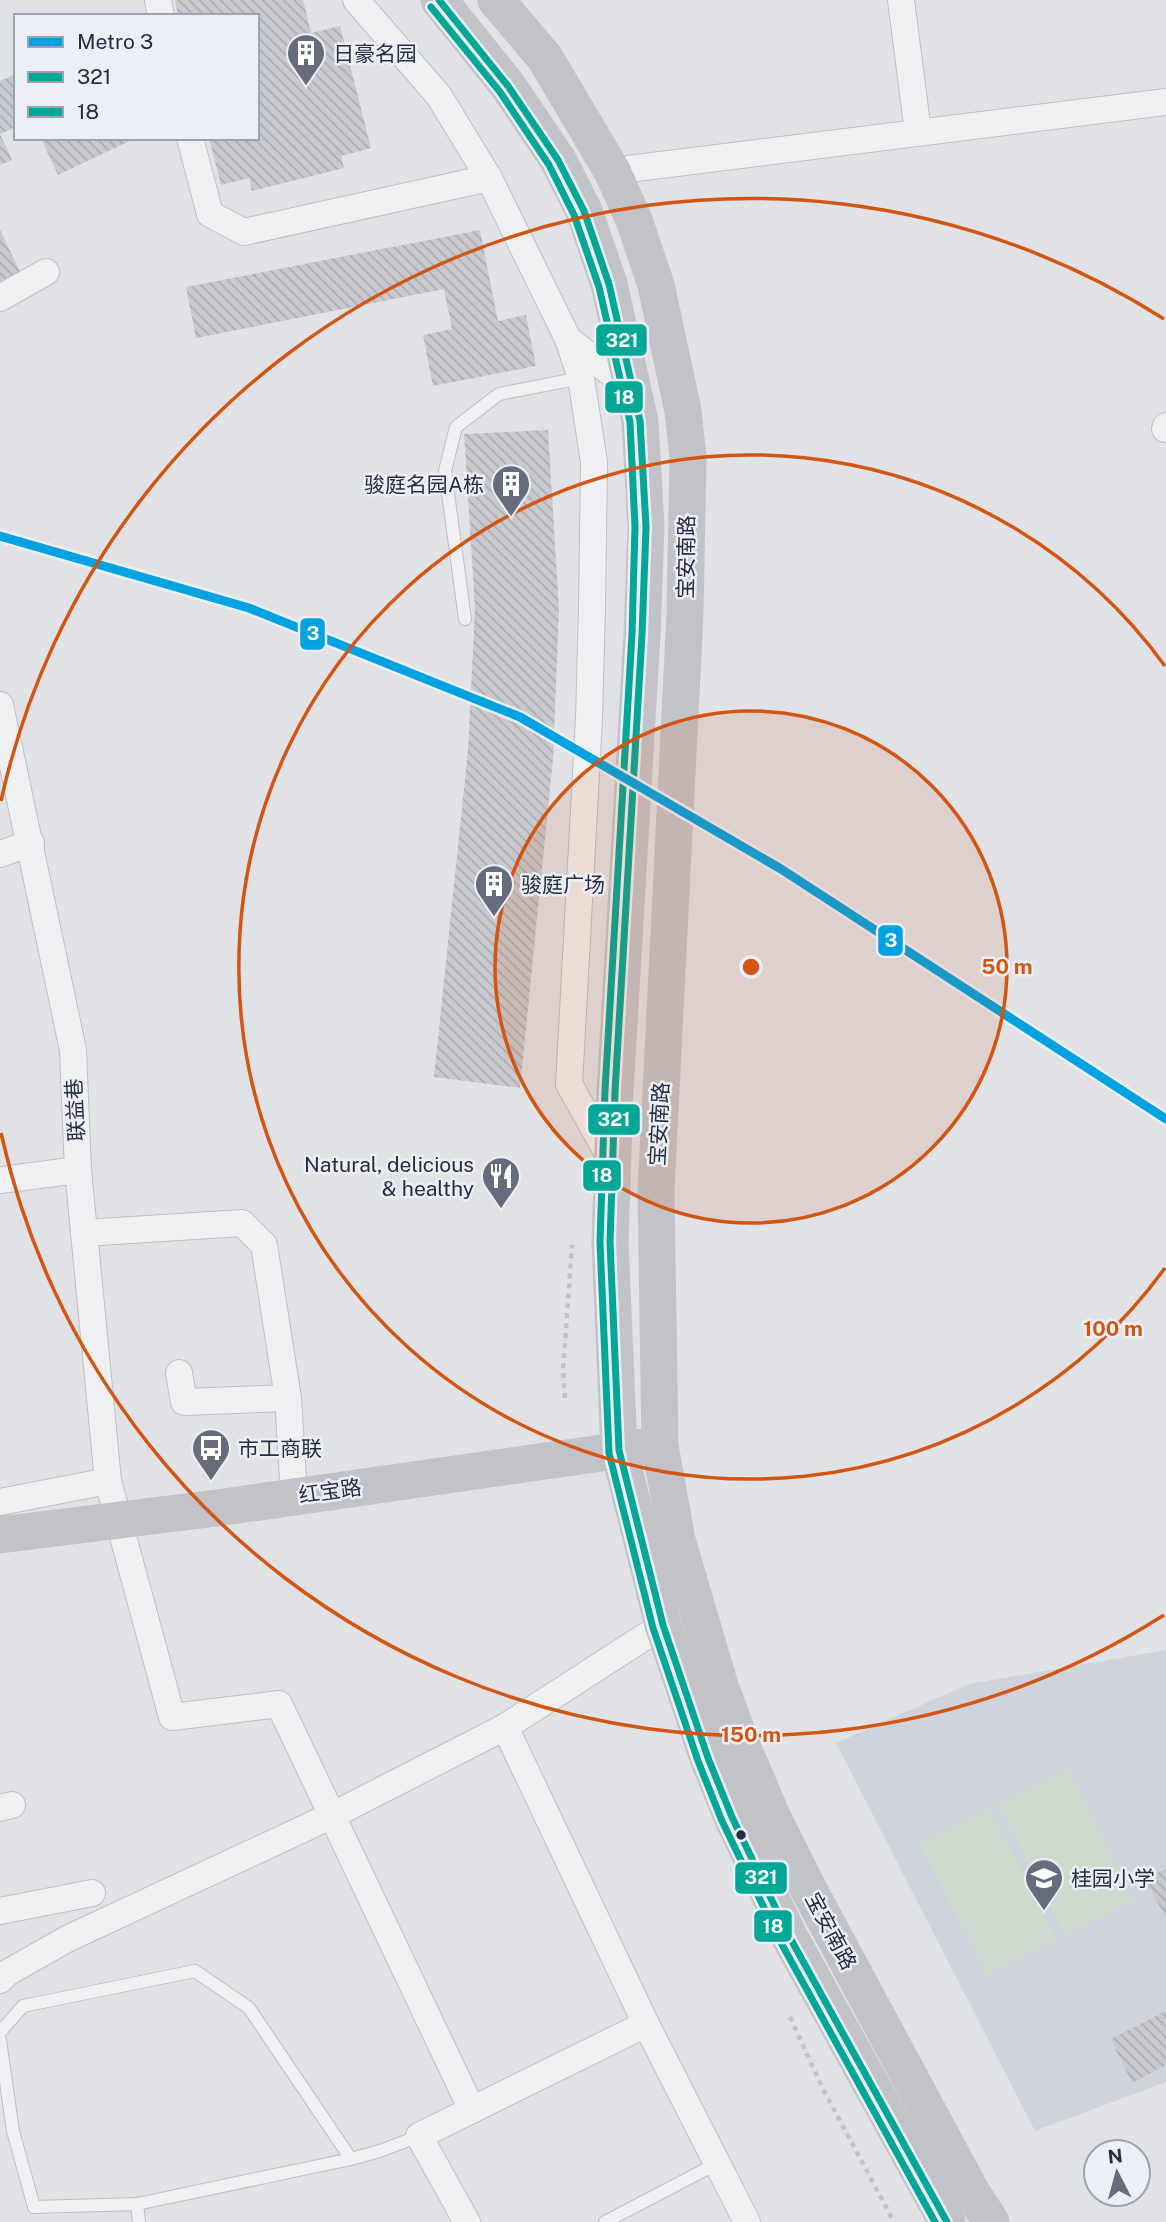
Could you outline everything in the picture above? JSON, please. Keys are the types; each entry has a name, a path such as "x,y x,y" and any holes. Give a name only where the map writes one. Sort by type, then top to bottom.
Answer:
{"street":[{"path":"356,0 439,96 489,178 568,339 581,378 594,462 592,607 589,719 569,1084 612,1161"},
{"name":"宝安南路","path":"439,0 508,86 558,160 584,211 609,284 640,421 646,527 610,1242 619,1450 663,1625 708,1758 756,1869 789,1936 947,2222"},
{"name":"宝安南路","path":"496,0 545,58 612,171 634,220 656,285 683,411 688,457 685,614 656,1191 660,1446 667,1495 684,1565 720,1686 772,1815 809,1890 971,2191 991,2222"},
{"path":"901,0 918,132"},
{"path":"612,171 1166,102"},
{"path":"191,140 210,214 244,232 489,178"},
{"path":"0,298 46,272"},
{"path":"568,339 635,392"},
{"name":"联益巷","path":"0,705 31,843 72,1050 78,1170 108,1481 172,1717 278,1704 333,1815"},
{"path":"0,854 31,843"},
{"path":"0,1180 78,1170"},
{"path":"84,1233 242,1223 264,1245 288,1398 294,1496"},
{"path":"179,1373 184,1402 288,1398"},
{"name":"红宝路","path":"0,1535 660,1446"},
{"path":"0,1502 108,1481"},
{"path":"0,1980 7,1973 67,1939 333,1815 505,1727 663,1625"},
{"path":"505,1727 646,2024 747,2222"},
{"path":"333,1815 472,2110"},
{"path":"0,1911 92,1893"},
{"path":"467,2222 419,2136 646,2024"}],"lane":[{"path":"465,619 445,471 456,427 499,394 581,378"},
{"path":"0,2032 23,2006 195,1971 248,2008 351,2159"},
{"path":"0,2040 13,2131 34,2207 137,2204 351,2159 419,2136"},
{"path":"0,2124 13,2131"},
{"path":"605,2222 716,2164"},
{"path":"137,2204 139,2222"}],"path":[{"path":"565,1398 563,1370 572,1238"}],"shaded area":[{"name":"桂园小学","path":"1166,1650 1166,2082 1035,2131 836,1743 969,1684"},
{"path":"1068,1770 1135,1900 1066,1936 999,1805"},
{"path":"989,1809 1056,1939 987,1974 920,1844"}],"building":[{"name":"日豪名园","path":"175,0 303,0 311,33 340,26 371,148 341,156 344,168 252,191 249,178 221,185 210,140 259,140 259,14 178,14"},
{"path":"14,75 14,128 0,134 0,81"},
{"path":"0,134 12,160 0,165"},
{"path":"43,140 132,140 58,175"},
{"path":"0,230 23,278 0,289"},
{"path":"480,230 498,321 526,315 536,366 433,386 423,335 452,329 444,289 196,338 186,287"},
{"name":"骏庭广场","path":"548,430 559,610 553,759 520,1088 434,1077 468,750 475,608 464,434"},
{"path":"1166,1869 1166,1918 1145,1879"},
{"path":"1166,2011 1166,2065 1132,2083 1111,2039"}],"metro line":[{"name":"3","path":"0,536 249,608 520,717 781,869 1166,1119"}],"transit line":[{"name":"321","path":"439,0 508,86 558,160 584,211 609,284 640,421 646,527 615,1091 610,1242 619,1450 663,1625 708,1758 732,1817 789,1936 947,2222"},
{"name":"18","path":"431,7 500,92 549,165 574,215 599,287 630,422 635,527 632,634 605,1090 600,1242 609,1453 653,1628 698,1761 722,1821 780,1941 935,2222"}],"place":[{"name":"日豪名园","path":"306,87"},
{"name":"骏庭名园A栋","path":"511,518"},
{"name":"骏庭广场","path":"494,918"},
{"name":"Natural, delicious & healthy","path":"501,1210"},
{"name":"市工商联","path":"211,1482"},
{"name":"桂园小学","path":"1044,1912"}]}
